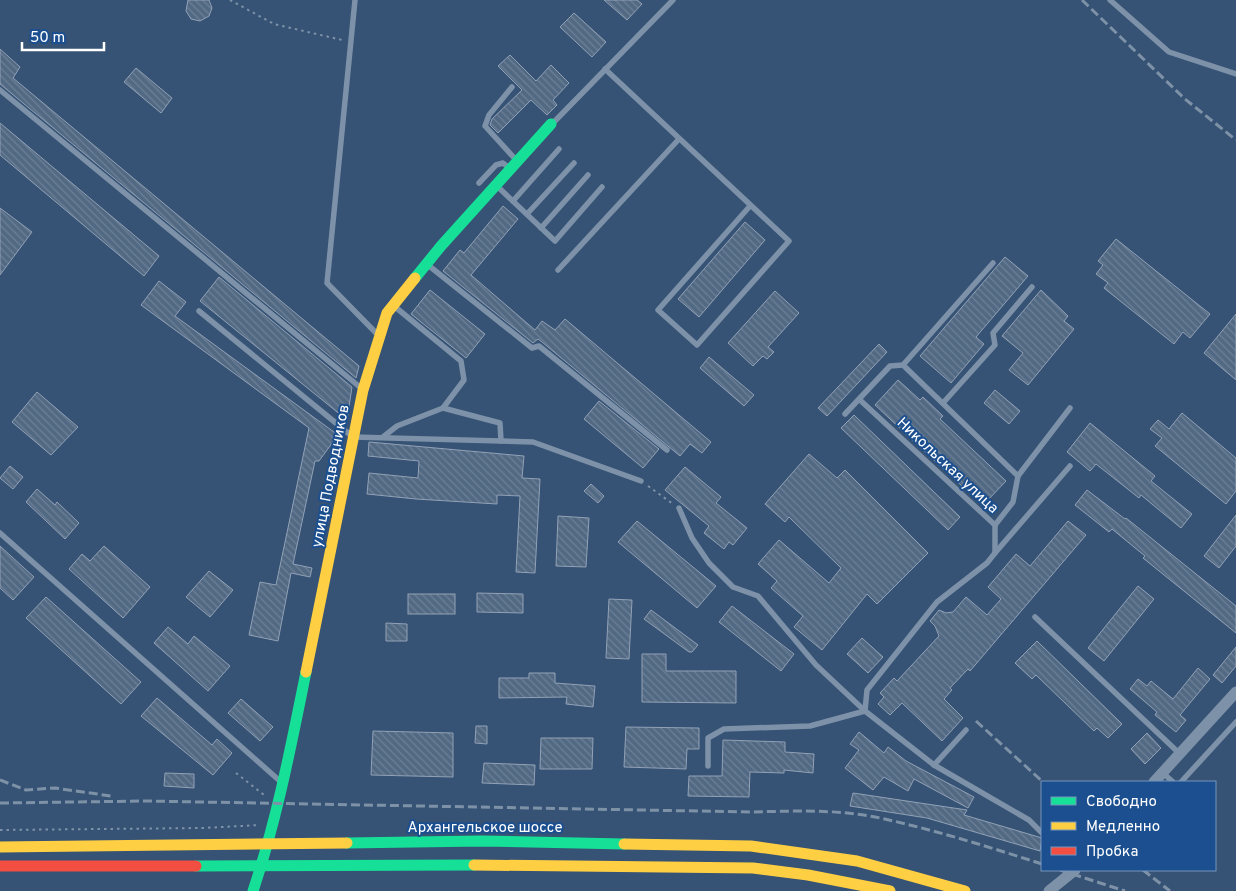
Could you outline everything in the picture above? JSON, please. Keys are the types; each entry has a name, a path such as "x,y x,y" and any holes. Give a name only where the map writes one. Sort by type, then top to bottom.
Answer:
{"main road":[{"name":"улица Подводников","path":"253,891 269,844 283,784 363,390 387,313 426,264 551,124"},
{"name":"Архангельское шоссе","path":"0,847 482,841 751,846 857,860 965,891"},
{"path":"0,866 753,868 808,875 890,891"}],"street":[{"path":"1155,781 1236,692"},
{"path":"1049,891 1073,871"}],"lane":[{"path":"355,0 327,283 379,336"},
{"path":"551,124 673,0"},
{"path":"1110,0 1169,52 1235,74"},
{"path":"605,69 789,241 697,345 658,310 750,206"},
{"path":"512,88 489,115 485,126 514,166"},
{"path":"0,90 363,390"},
{"path":"558,270 679,139"},
{"path":"513,201 559,149"},
{"path":"479,183 496,165 503,163 514,166"},
{"path":"527,214 574,163"},
{"path":"541,228 588,175"},
{"path":"496,185 555,240 602,187"},
{"path":"845,414 890,366 903,365 993,263"},
{"path":"426,264 532,348 539,346 667,450"},
{"path":"943,403 995,345 993,333 1032,287"},
{"path":"383,437 397,426 443,408 464,380 462,361 392,305"},
{"path":"198,311 353,436 533,442 641,481"},
{"path":"903,365 1018,476"},
{"name":"Никольская улица","path":"860,400 995,526 995,554"},
{"path":"443,408 500,423 501,441"},
{"path":"995,526 1013,502 1018,476 1070,408"},
{"path":"865,711 867,690 936,602 987,563 1070,466"},
{"path":"679,508 692,538 709,563 733,587 758,596 816,665 865,711 934,765 1029,820 1041,832"},
{"path":"0,533 283,784"},
{"path":"1034,618 1180,754"},
{"path":"708,766 708,738 724,729 810,726 865,711"},
{"path":"1182,781 1236,722"},
{"path":"934,765 966,730"},
{"path":"1163,773 1172,781"}],"path":[{"path":"230,0 274,24 352,42"},
{"path":"641,481 679,508"},
{"path":"236,773 264,795"},
{"path":"0,830 204,828 260,825"}],"building":[{"path":"188,0 209,0 212,8 209,16 200,21 191,19 186,11"},
{"path":"604,0 637,0 642,4 627,20"},
{"path":"574,13 606,42 592,57 560,27"},
{"path":"0,49 20,67 13,78 359,366 356,378 0,84"},
{"path":"510,55 536,81 551,65 569,83 553,100 557,105 547,115 531,100 498,133 490,125 492,119 522,90 498,66"},
{"path":"136,68 172,98 161,113 124,82"},
{"path":"0,123 159,256 144,276 0,155"},
{"path":"503,206 518,219 471,275 535,330 542,321 555,330 565,319 711,442 702,453 690,444 680,456 542,342 538,339 533,343 443,271 460,250 464,253"},
{"path":"0,208 32,232 0,275"},
{"path":"745,222 765,240 699,317 678,299"},
{"path":"1116,239 1210,314 1190,338 1183,332 1174,344 1104,288 1108,283 1096,274 1103,265 1098,261"},
{"path":"1005,257 1028,276 976,337 984,344 951,383 920,356"},
{"path":"219,277 352,387 347,420 200,301"},
{"path":"159,281 186,302 175,316 338,435 319,461 315,461 293,564 312,568 310,577 291,573 278,641 249,635 260,582 276,585 309,428 141,305"},
{"path":"430,290 485,334 466,358 411,314"},
{"path":"1041,290 1068,316 1064,321 1074,329 1028,385 1009,370 1023,353 1002,336"},
{"path":"775,291 799,313 768,347 774,352 767,359 763,356 753,366 728,343"},
{"path":"1236,314 1236,380 1204,353"},
{"path":"879,344 887,352 827,416 818,408"},
{"path":"709,357 754,395 744,406 700,368"},
{"path":"898,380 920,400 923,397 943,416 940,419 1006,481 986,502 967,483 963,487 875,405"},
{"path":"995,390 1020,411 1009,424 984,403"},
{"path":"37,392 78,427 51,455 12,422"},
{"path":"599,401 659,449 643,468 584,419"},
{"path":"1182,413 1236,458 1236,491 1226,504 1155,446 1162,438 1150,429 1158,420 1169,429"},
{"path":"854,415 960,517 948,530 841,428"},
{"path":"1090,423 1155,476 1151,481 1192,514 1181,528 1141,495 1139,498 1096,464 1090,471 1067,452"},
{"path":"369,442 524,456 522,478 540,479 535,573 516,572 520,496 497,495 497,504 367,494 369,473 418,478 419,461 368,456"},
{"path":"809,454 837,478 845,470 928,553 877,604 867,594 822,650 794,627 803,616 771,588 777,581 758,564 779,540 829,583 841,568 789,517 785,522 765,504"},
{"path":"10,466 23,477 13,489 0,478"},
{"path":"685,467 721,497 716,503 747,528 733,545 729,542 724,549 704,533 709,526 665,490"},
{"path":"591,484 604,496 598,503 584,491"},
{"path":"37,489 55,505 57,502 79,523 65,539 26,502"},
{"path":"1087,490 1126,518 1236,606 1236,633 1143,558 1145,556 1112,529 1109,532 1075,505"},
{"path":"1236,515 1236,546 1219,568 1204,556"},
{"path":"558,516 589,518 586,567 556,566"},
{"path":"637,521 716,586 697,608 618,542"},
{"path":"1068,521 1086,535 970,671 968,669 950,688 952,690 944,699 963,718 942,741 902,703 890,715 878,704 884,697 880,693 894,678 897,681 939,636 935,626 930,621 939,610 946,613 953,612 966,597 987,615 1001,599 988,587 1016,554 1030,566"},
{"path":"0,546 34,577 13,600 0,588"},
{"path":"104,546 150,587 123,618 69,569 82,554 90,561"},
{"path":"209,571 233,590 210,617 186,597"},
{"path":"1138,586 1154,599 1104,661 1088,648"},
{"path":"477,593 523,594 523,613 477,612"},
{"path":"408,594 455,594 455,614 408,614"},
{"path":"46,597 141,682 121,704 26,618"},
{"path":"609,599 632,600 629,659 606,658"},
{"path":"732,606 794,654 781,671 719,622"},
{"path":"651,610 698,645 692,652 689,652 644,619"},
{"path":"386,623 407,624 407,641 386,641"},
{"path":"168,627 188,644 194,636 230,666 208,691 154,643"},
{"path":"862,638 883,657 868,673 847,654"},
{"path":"1037,641 1122,724 1108,738 1097,728 1094,731 1036,675 1032,679 1015,663"},
{"path":"1236,647 1236,666 1222,683 1213,675"},
{"path":"642,654 666,654 666,671 736,671 736,703 642,702"},
{"path":"1198,668 1210,679 1180,715 1186,720 1176,732 1155,715 1157,712 1130,689 1138,679 1147,686 1151,681 1173,699"},
{"path":"529,673 555,673 555,683 595,686 593,707 566,704 567,697 499,698 499,678 529,678"},
{"path":"157,698 212,745 217,739 232,753 213,775 141,716"},
{"path":"241,699 273,727 260,741 228,713"},
{"path":"476,726 487,726 487,744 475,743"},
{"path":"626,727 699,728 699,749 687,749 686,769 624,767"},
{"path":"373,731 453,733 453,777 371,775"},
{"path":"859,732 884,753 888,747 906,761 974,797 968,808 914,779 908,791 884,777 873,790 845,768 859,750 850,744"},
{"path":"1147,733 1161,748 1145,764 1131,749"},
{"path":"541,738 593,738 592,769 540,769"},
{"path":"723,740 785,742 785,752 814,754 813,773 784,770 784,773 750,772 749,797 688,796 689,776 722,776"},
{"path":"484,763 535,765 534,785 482,783"},
{"path":"165,773 194,774 194,788 164,786"},
{"path":"853,793 967,810 964,815 1041,838 1040,851 927,818 850,806"}],"railway":[{"path":"1082,0 1185,99 1236,140"},
{"path":"976,721 1042,781"},
{"path":"0,780 26,790 55,788 111,796"},
{"path":"0,803 146,801 832,812 864,815 901,823 962,839 1041,864"},
{"path":"1063,871 1125,891"},
{"path":"1144,871 1170,891"}],"traffic: fast":[{"path":"415,278 441,246 551,124"},
{"path":"253,891 276,810 306,672"},
{"path":"347,843 482,841 624,844"},
{"path":"196,866 474,865"}],"traffic: slow":[{"path":"306,672 363,390 387,313 415,278"},
{"path":"0,847 347,843"},
{"path":"624,844 751,846 857,861 965,891"},
{"path":"474,865 753,868 808,875 890,891"}],"traffic: jam":[{"path":"0,866 196,866"}]}
